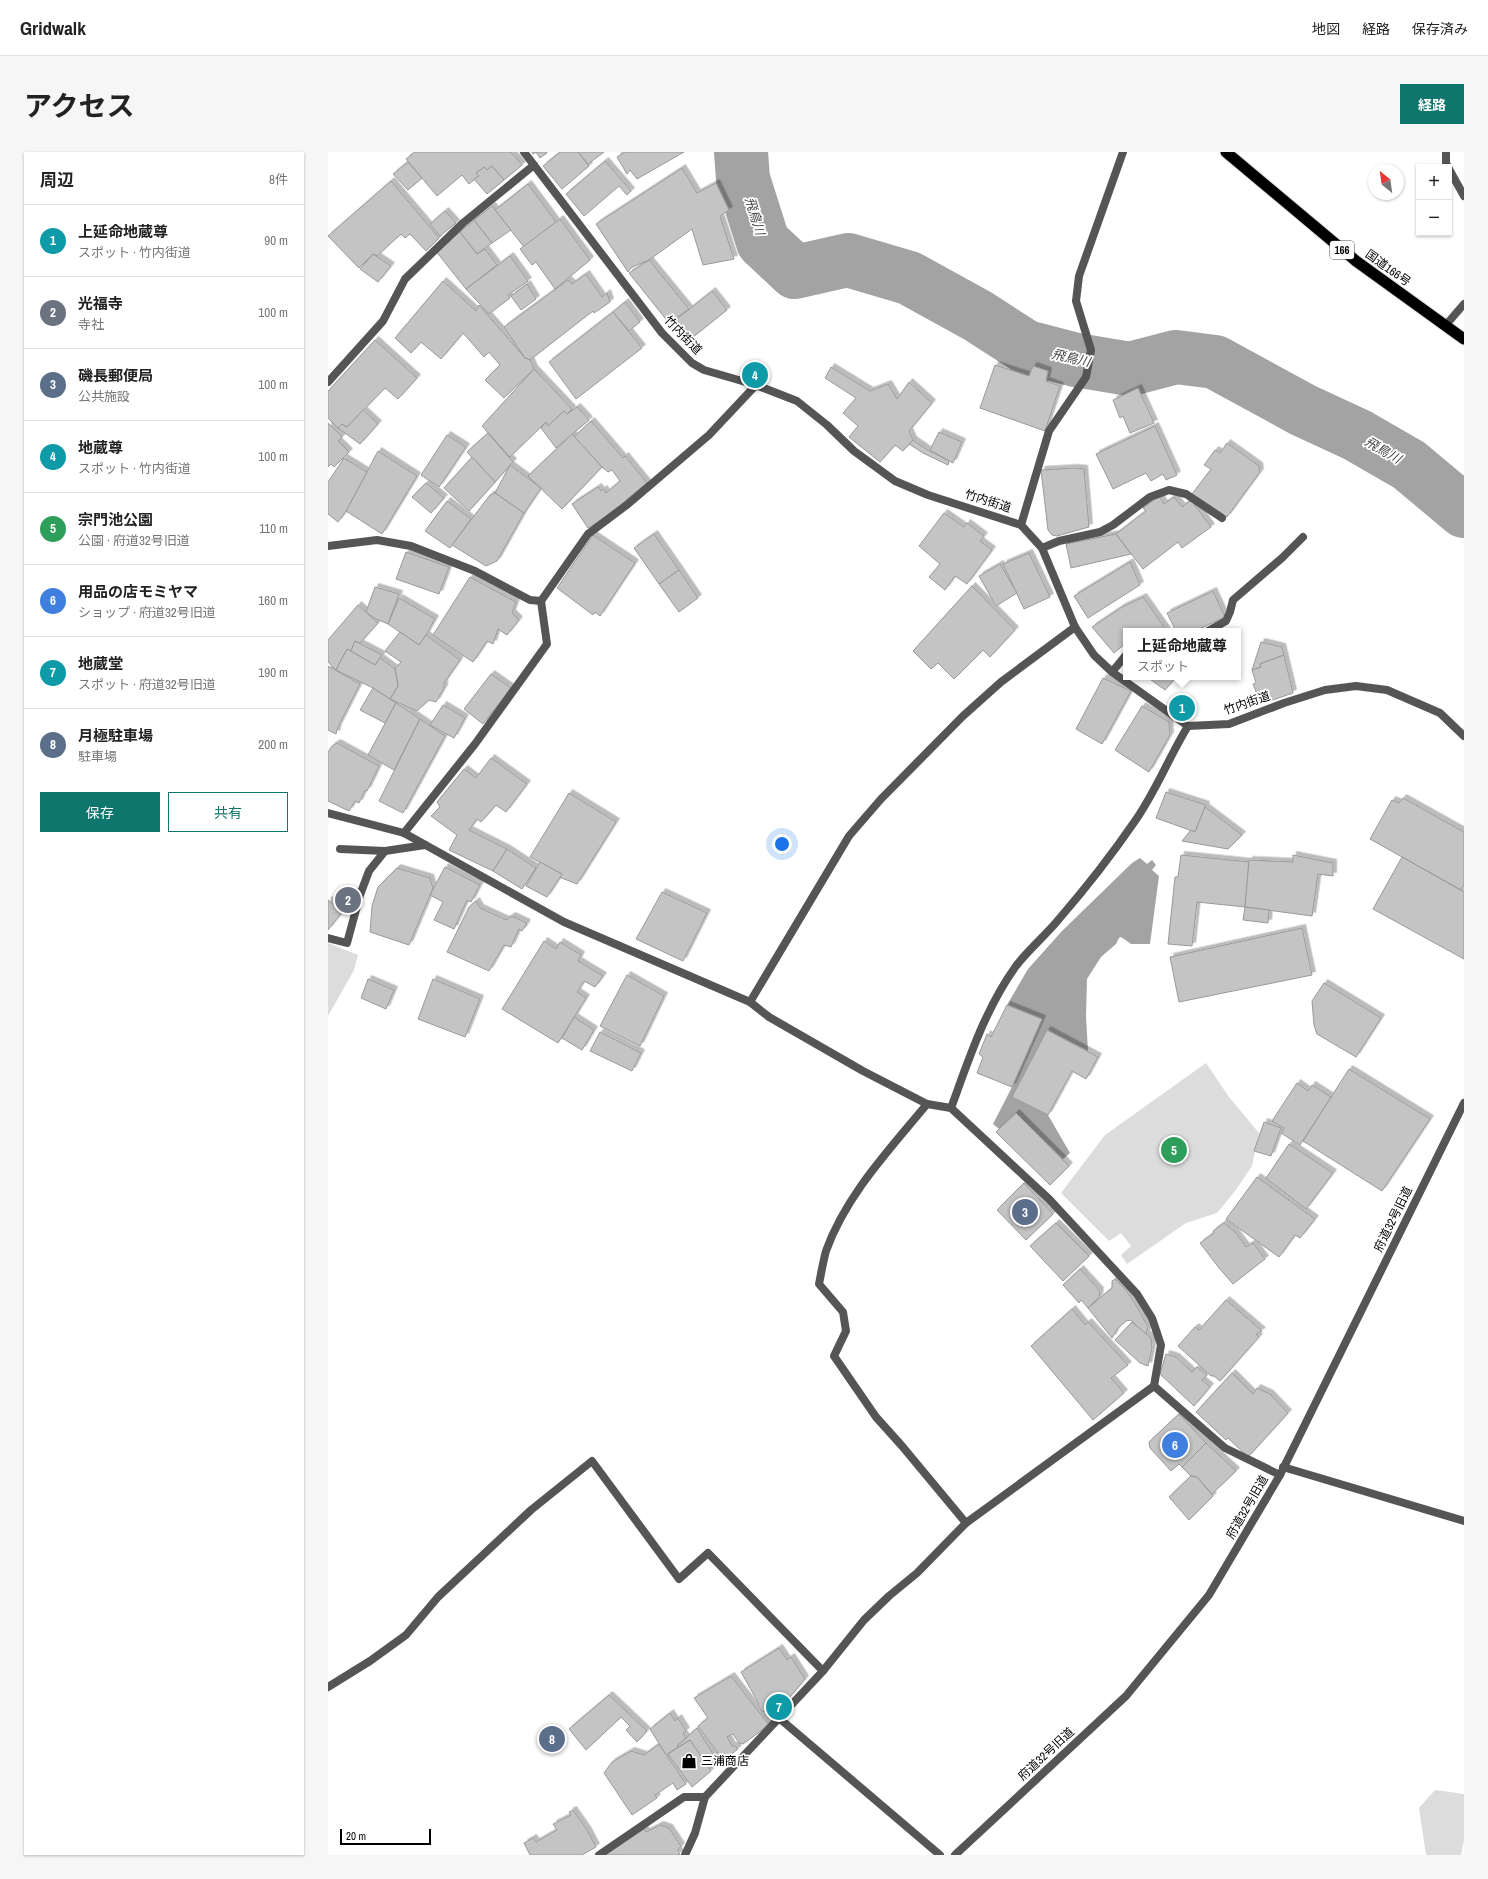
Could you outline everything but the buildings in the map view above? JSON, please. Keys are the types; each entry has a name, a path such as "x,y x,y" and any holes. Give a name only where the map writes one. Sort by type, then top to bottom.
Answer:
{"highway":[{"name":"国道166号","path":"1226,152 1356,261 1464,339"}],"street":[{"name":"竹内街道","path":"524,152 662,333 692,363 704,370 756,386 797,401 827,425 854,451 895,482 1021,525 1042,548 1075,627 1094,655 1112,672 1123,680"},
{"path":"1021,525 1049,431 1086,377 1091,350 1076,301 1079,276 1123,152"},
{"path":"1446,152 1446,164"},
{"path":"328,382 383,321 405,279 463,223 534,165"},
{"path":"1452,175 1464,196"},
{"path":"1445,326 1464,304"},
{"path":"404,833 475,744 547,644 541,601 588,534 628,504 709,435 756,386"},
{"path":"1042,548 1059,541 1100,532 1113,525 1150,497 1169,490 1186,494 1222,518"},
{"path":"1213,628 1226,620 1233,600 1282,558 1303,537"},
{"path":"328,546 376,540 411,546 475,571 530,600 541,601"},
{"path":"750,1002 849,836 886,793 962,716 1001,682 1075,627"},
{"path":"1112,672 1123,659"},
{"name":"竹内街道","path":"1123,680 1188,726 1229,724 1284,703 1324,690 1356,686 1386,690 1440,713 1464,736"},
{"path":"951,1108 973,1046 996,997 1017,965 1059,919 1135,822 1148,801 1174,749 1188,726"},
{"path":"328,813 404,833 564,922 750,1002 769,1017 863,1071 927,1104 951,1108 1049,1199 1137,1294 1152,1318 1161,1345 1154,1386 966,1523 917,1572 888,1596 864,1620 823,1671 704,1797 695,1833 685,1855"},
{"path":"340,849 385,852 425,845"},
{"path":"328,938 347,943 360,895 369,871 385,852"},
{"name":"府道32号旧道","path":"955,1855 1126,1696 1209,1595 1280,1475 1464,1103"},
{"path":"927,1104 872,1170 842,1218 826,1252 819,1284 843,1312 846,1331 834,1356 876,1417 928,1476 966,1523"},
{"path":"1154,1386 1225,1448 1280,1475"},
{"path":"328,1687 370,1661 406,1635 438,1597 531,1510 592,1461 679,1579 708,1553 823,1671"},
{"path":"1283,1467 1464,1520"},
{"path":"779,1718 940,1855"},
{"path":"599,1855 684,1797 704,1797"}],"shaded area":[{"path":"1140,858 1147,864 1152,860 1156,865 1152,870 1159,876 1150,944 1131,944 1121,937 1119,938 1116,944 1101,957 1087,979 1086,1016 1088,1051 1047,1030 1048,1115 1070,1153 1063,1159 1016,1113 999,1129 993,1124 1012,1087 1042,1019 1007,1005 1028,969 1062,931 1132,863"},
{"path":"328,943 358,955 354,970 328,1016"},
{"path":"1206,1063 1229,1097 1259,1133 1252,1166 1235,1191 1217,1213 1186,1223 1127,1264 1121,1255 1131,1246 1121,1233 1109,1241 1061,1193 1105,1135"},
{"path":"1435,1790 1464,1794 1464,1840 1461,1855 1426,1855 1419,1808"}],"waterway":[{"name":"飛鳥川","path":"741,152 743,179 763,242 795,272 848,260 909,278 978,316 1026,347 1076,360 1130,369 1176,357 1215,362 1303,410 1357,435 1409,465 1464,511"}],"place":[{"name":"地蔵尊","path":"755,375"},
{"name":"上延命地蔵尊","path":"1182,708"},
{"name":"光福寺","path":"348,900"},
{"name":"宗門池公園","path":"1174,1150"},
{"name":"磯長郵便局","path":"1025,1212"},
{"name":"用品の店モミヤマ","path":"1175,1445"},
{"name":"地蔵堂","path":"779,1707"},
{"name":"月極駐車場","path":"552,1739"},
{"name":"三浦商店","path":"689,1761"}]}
